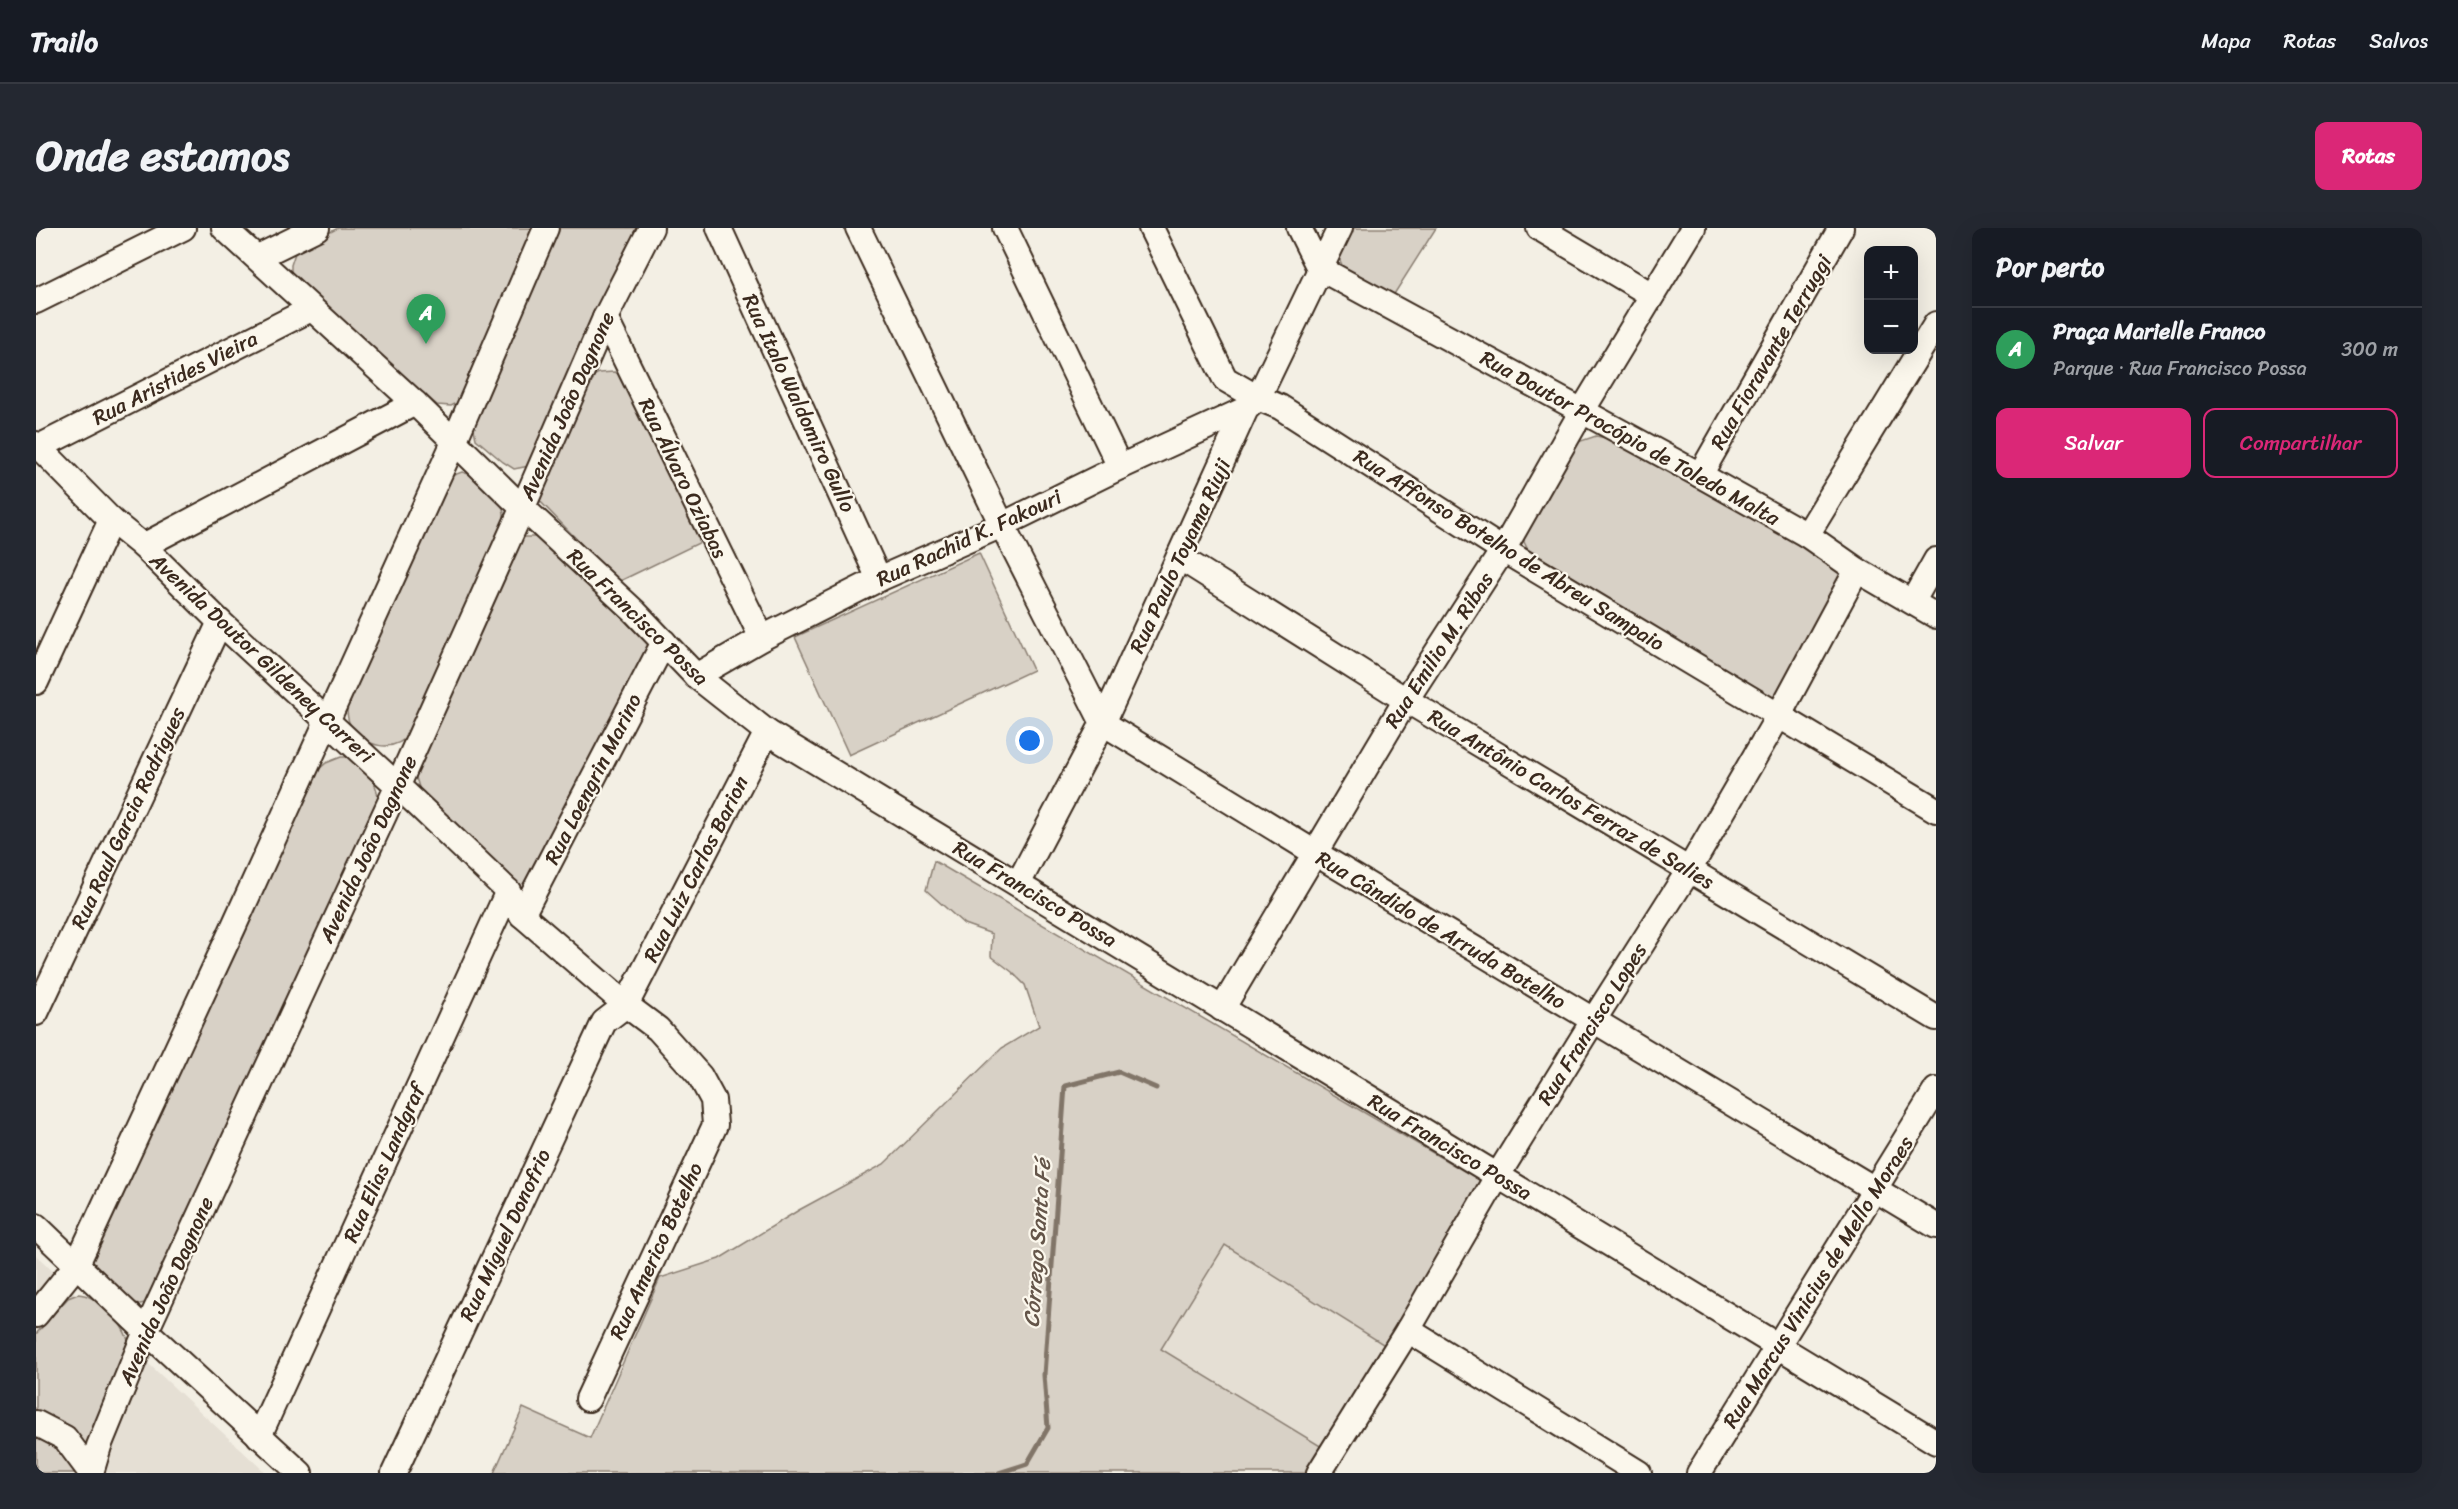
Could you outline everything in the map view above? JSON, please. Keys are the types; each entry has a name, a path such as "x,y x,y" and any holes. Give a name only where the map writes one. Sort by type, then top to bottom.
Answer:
{"street":[{"path":"36,301 183,228"},
{"name":"Rua Francisco Possa","path":"224,228 415,403 664,642 696,676 766,732 1936,1442"},
{"path":"258,257 317,228"},
{"path":"36,1315 77,1264 454,442 546,228"},
{"name":"Avenida João Dagnone","path":"91,1473 99,1446 146,1331 398,785 605,318 651,228"},
{"name":"Rua Italo Waldomiro Gullo","path":"719,228 879,579"},
{"path":"858,228 1002,525 1103,723"},
{"path":"1005,228 1120,467"},
{"name":"Rua Affonso Botelho de Abreu Sampaio","path":"1151,228 1225,380 1261,405 1936,810"},
{"path":"1299,228 1319,268"},
{"name":"Rua Paulo Toyama Riuji","path":"1018,884 1103,723 1179,557 1261,405 1319,268 1340,228"},
{"path":"1539,228 1652,295"},
{"name":"Rua Emilio M. Ribas","path":"1221,1009 1406,700 1503,550 1581,411 1693,228"},
{"name":"Rua Fioravante Terruggi","path":"1700,475 1841,228"},
{"name":"Rua Doutor Procópio de Toledo Malta","path":"1319,268 1807,535 1857,570 1936,616"},
{"name":"Rua Aristides Vieira","path":"38,446 311,309"},
{"name":"Rua Álvaro Oziabas","path":"605,318 762,638"},
{"path":"1807,535 1936,324"},
{"path":"143,546 415,403"},
{"name":"Rua Rachid K. Fakouri","path":"696,676 762,638 879,579 1002,525 1120,467 1261,405"},
{"name":"Avenida Doutor Gildeney Carreri","path":"38,446 111,520 143,546 220,622 398,785 508,891 522,915 626,1005 658,1029 700,1076 713,1100"},
{"path":"36,682 111,520"},
{"name":"Rua Antônio Carlos Ferraz de Salies","path":"1179,557 1406,700 1936,1018"},
{"path":"1913,601 1936,560"},
{"name":"Rua Francisco Lopes","path":"1319,1473 1408,1330 1498,1175 1689,870 1779,715 1857,570"},
{"name":"Rua Raul Garcia Rodrigues","path":"36,1013 220,622"},
{"name":"Rua Loengrin Marino","path":"522,915 664,642"},
{"name":"Rua Cândido de Arruda Botelho","path":"1103,723 1315,854 1936,1226"},
{"name":"Rua Luiz Carlos Barion","path":"626,1005 766,732"},
{"name":"Rua Elias Landgraf","path":"260,1436 508,891"},
{"name":"Rua Miguel Donofrio","path":"394,1473 604,1022 626,1005"},
{"name":"Rua Marcus Vinicius de Mello Moraes","path":"1699,1473 1936,1090"},
{"name":"Rua Americo Botelho","path":"588,1399 715,1125 713,1100"},
{"path":"36,1226 300,1473"},
{"path":"1408,1330 1639,1473"},
{"path":"36,1423 66,1438 91,1473"}],"shaded area":[{"path":"338,228 535,228 463,400 451,406 437,405 291,278 291,265 296,250"},
{"path":"555,228 639,228 529,466 514,469 476,439 473,424"},
{"path":"1348,228 1436,228 1391,299 1347,276 1338,256"},
{"path":"599,373 621,374 707,539 618,582 538,499 591,377"},
{"path":"1596,436 1606,438 1831,559 1843,573 1775,699 1528,550 1524,542 1524,533 1578,442"},
{"path":"462,472 477,478 497,496 504,511 504,519 411,733 396,744 387,746 371,743 356,732 350,724 347,715 347,700 451,476"},
{"path":"524,537 536,537 543,540 649,645 531,886 519,892 421,794 414,771 519,540"},
{"path":"979,553 1033,670 849,755 795,637"},
{"path":"341,757 353,757 367,772 374,783 378,803 150,1302 140,1304 131,1302 88,1264 317,771 326,763"},
{"path":"934,861 1481,1181 1386,1346 1225,1245 1161,1349 1322,1447 1306,1473 494,1473 523,1408 590,1438 660,1278 719,1259 799,1210 884,1164 1002,1048 1039,1026 1025,985 991,956 992,934 964,924 926,890"},
{"path":"1225,1245 1386,1346 1322,1447 1161,1349"},
{"path":"36,1255 151,1366 266,1473 36,1473"},
{"path":"78,1294 101,1304 115,1318 128,1340 103,1423 90,1450 75,1434 36,1413 36,1334 68,1298"},
{"path":"36,1431 45,1435 83,1473 36,1473"}],"waterway":[{"name":"Córrego Santa Fé","path":"999,1473 1027,1464 1048,1428 1044,1375 1065,1086 1119,1072 1156,1088"}],"place":[{"name":"Praça Marielle Franco","path":"426,344"}]}
